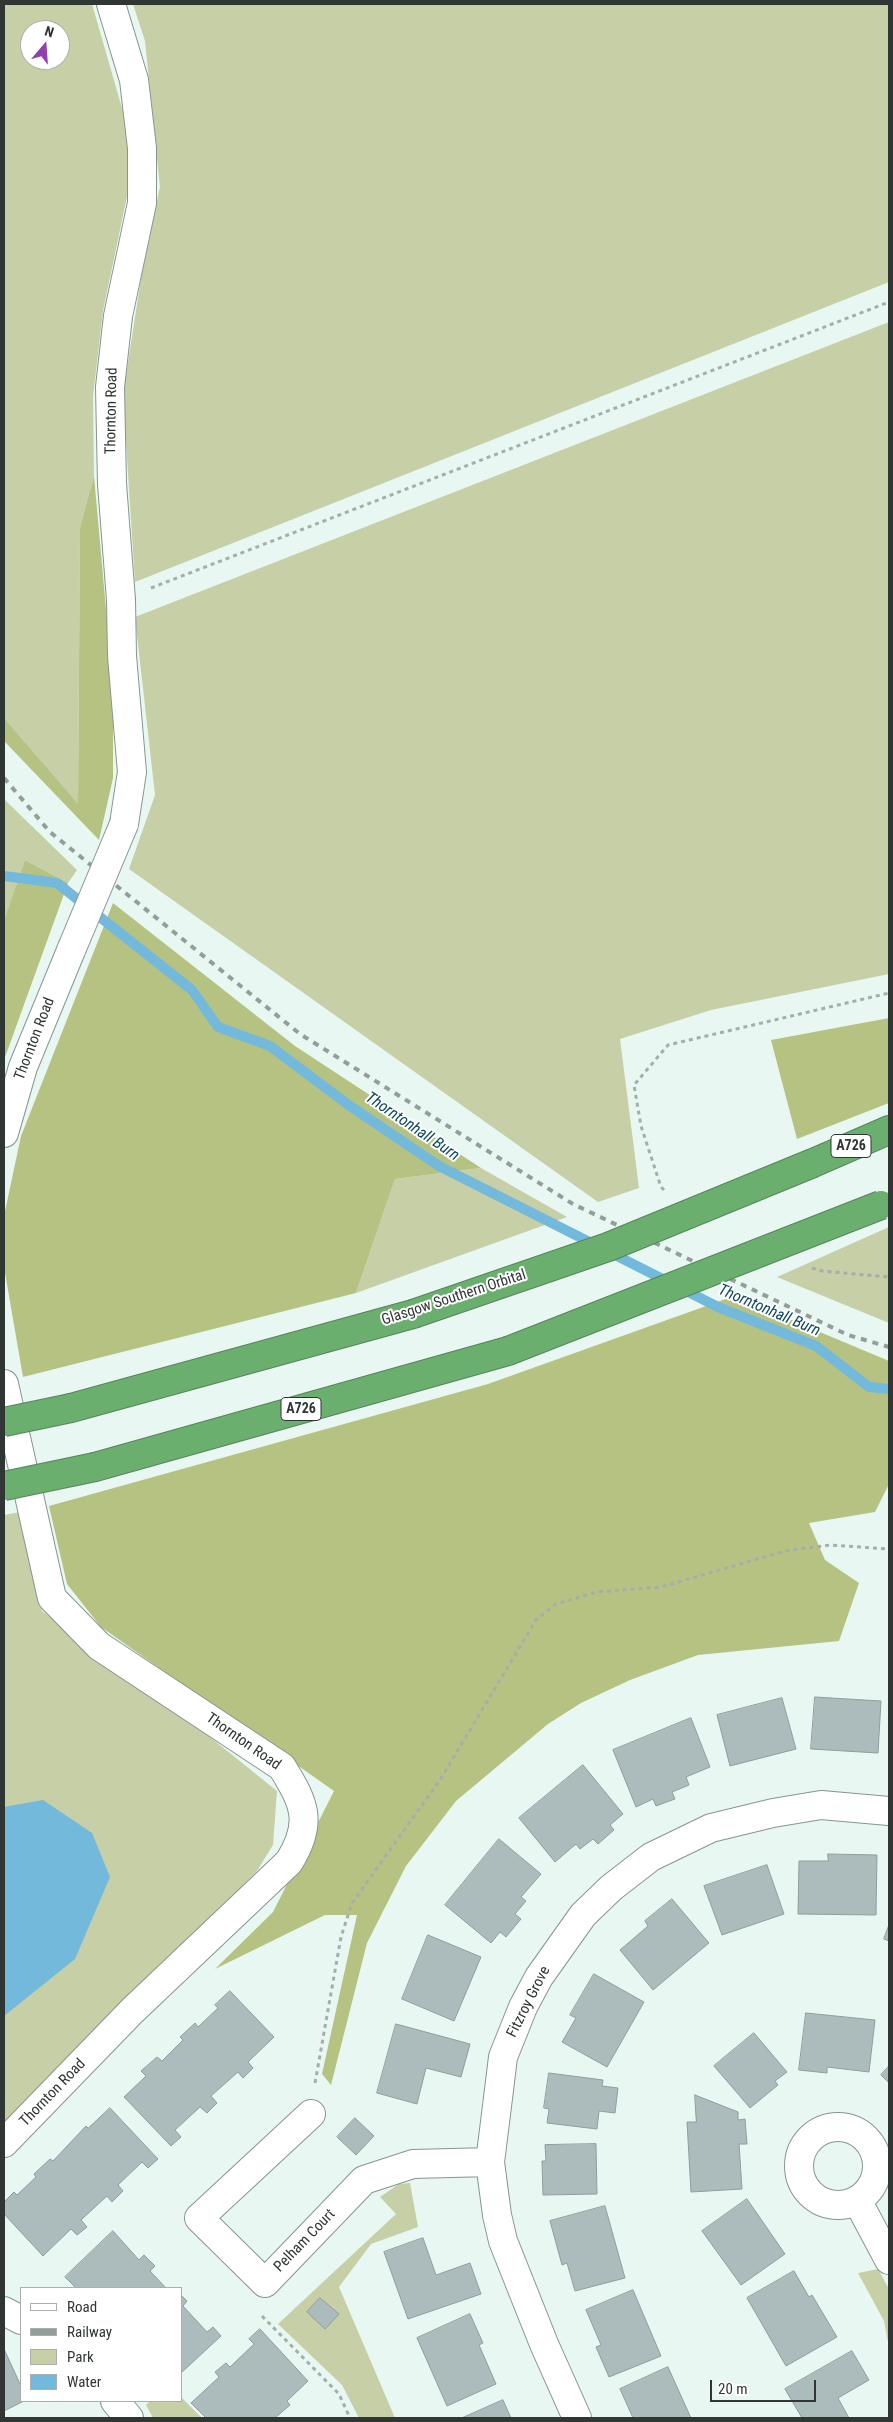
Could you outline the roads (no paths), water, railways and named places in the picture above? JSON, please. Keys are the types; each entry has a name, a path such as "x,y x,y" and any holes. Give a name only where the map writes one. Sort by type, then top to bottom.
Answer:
{"highway":[{"name":"Glasgow Southern Orbital","path":"4,1422 71,1408 413,1314 608,1247 889,1130"},
{"name":"A726","path":"4,1486 94,1467 508,1352 885,1204"}],"street":[{"name":"Thornton Road","path":"4,1133 23,1067 124,824 132,772 122,656 112,484 110,387 118,316 142,203 142,148 134,80 111,4"},
{"name":"Thornton Road","path":"4,1384 52,1598 99,1646 282,1766 301,1798 304,1815 298,1847 290,1862 132,2011 4,2143"},
{"name":"Fitzroy Grove","path":"577,2418 544,2344 503,2241 497,2215 490,2162 503,2057 516,2020 539,1977 583,1915 611,1888 651,1857 716,1826 774,1813 820,1805 889,1811"},
{"name":"Pelham Court","path":"312,2114 199,2218 265,2283 364,2180 417,2163 490,2162"},
{"path":"857,2200 889,2260"},
{"path":"4,2311 20,2319"},
{"path":"116,2402 129,2418"}],"water":[{"path":"43,1800 92,1833 110,1877 75,1959 4,2016 4,1807"}],"waterway":[{"name":"Thorntonhall Burn","path":"4,876 57,883 192,990 218,1027 270,1046 350,1106 439,1166 718,1307 816,1346 869,1387 889,1389"}],"railway":[{"path":"4,778 50,832 300,1034 573,1204 848,1335 889,1347"}]}
